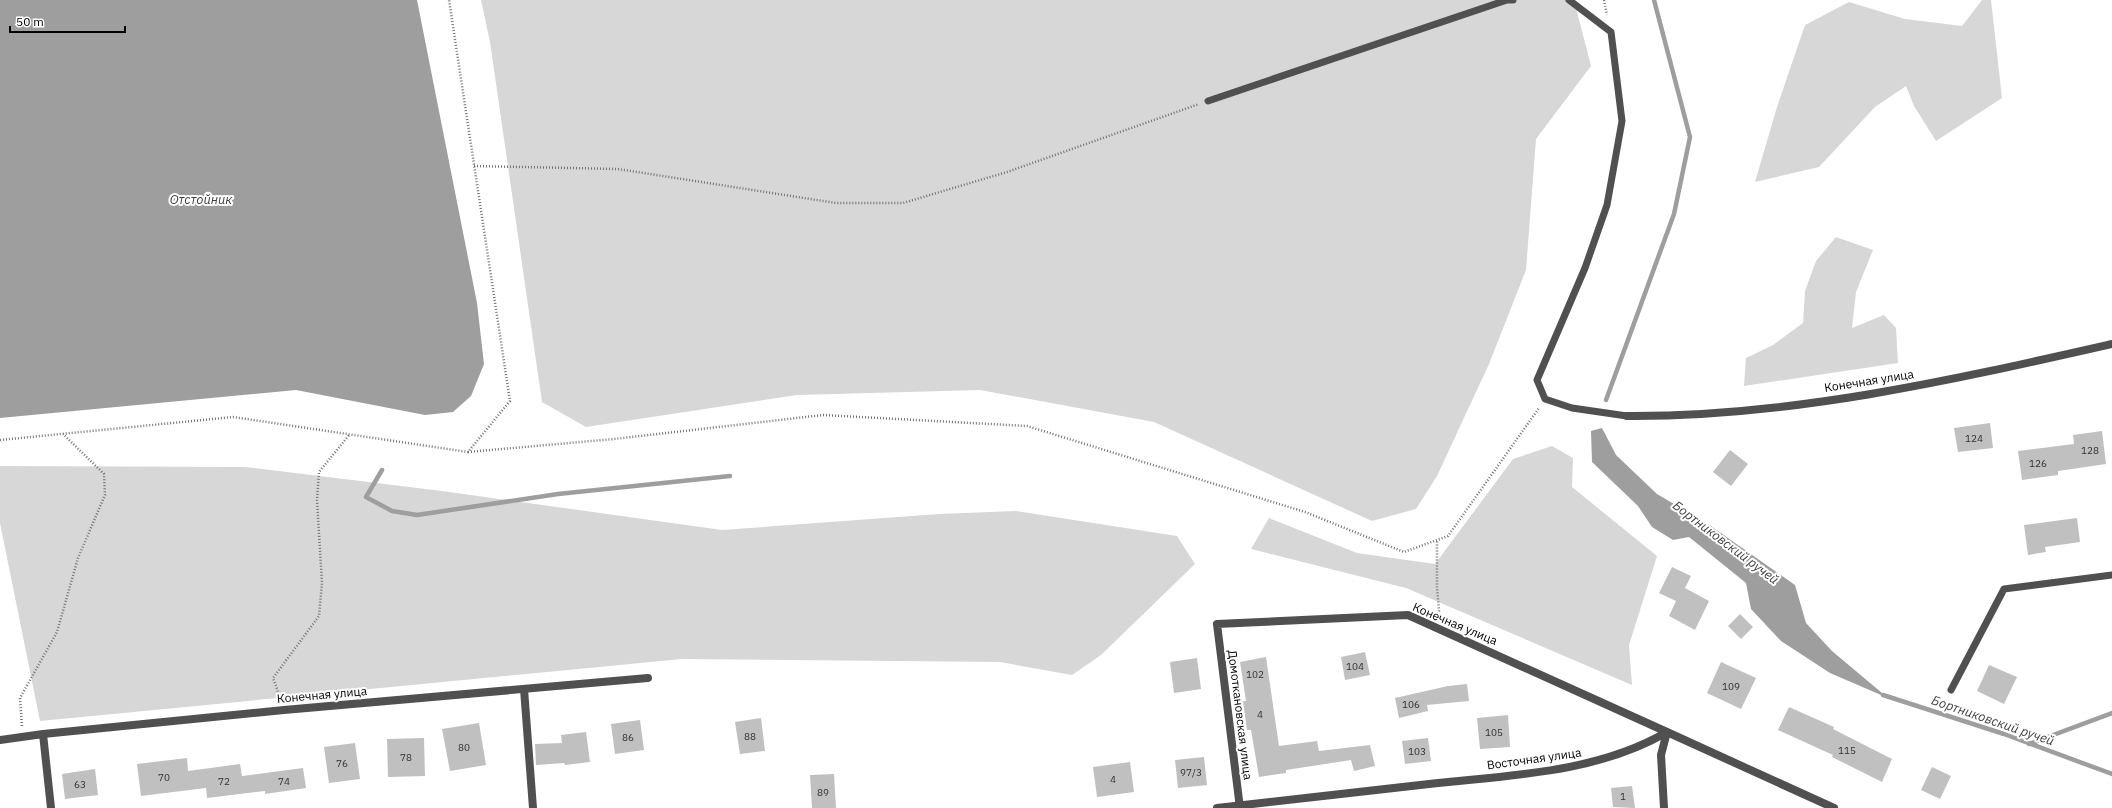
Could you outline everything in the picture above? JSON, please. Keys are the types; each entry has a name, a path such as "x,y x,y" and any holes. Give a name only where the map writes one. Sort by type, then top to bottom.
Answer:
{"street":[{"name":"Конечная улица","path":"1627,416 1675,416 1802,404 1967,377 2112,344"},
{"name":"Конечная улица","path":"1217,624 1408,615 1667,732"},
{"name":"Домоткановская улица","path":"1217,624 1240,807"},
{"name":"Конечная улица","path":"0,740 43,734 284,710 648,678"},
{"path":"524,689 533,808"},
{"name":"Восточная улица","path":"1217,808 1240,807 1510,775 1588,763 1644,746 1667,732"},
{"path":"1664,808 1661,755 1667,732 1834,808"},
{"path":"43,734 51,808"}],"lane":[{"path":"1208,100 1507,0 1513,0"},
{"path":"1569,0 1611,32 1622,121 1608,205 1585,268 1538,380 1545,400 1572,408 1627,416"},
{"path":"1951,690 2004,589 2112,575"}],"path":[{"path":"449,0 510,401 468,452"},
{"path":"474,166 618,169 836,203 903,203 1007,172 1208,100"},
{"path":"0,440 233,417 468,452 614,439 823,416 1027,426 1305,512 1404,552 1448,536 1545,400"},
{"path":"22,737 20,698 57,632 78,558 105,495 104,474 63,434"},
{"path":"284,710 273,678 319,616 322,583 317,500 319,472 350,434"},
{"path":"1437,540 1436,587 1439,611"}],"shaded area":[{"path":"481,0 1574,0 1591,66 1536,139 1526,270 1489,364 1437,476 1416,509 1372,521 1154,422 980,390 797,395 586,427 542,402 490,42"},
{"path":"1982,0 1991,0 2002,98 1936,141 1914,106 1906,86 1875,107 1819,167 1755,182 1777,107 1805,25 1849,2 1905,19 1962,26"},
{"path":"1836,237 1873,250 1856,292 1852,328 1884,315 1896,328 1898,363 1744,386 1746,358 1773,345 1803,323 1805,291 1816,261"},
{"path":"1552,446 1573,458 1572,487 1657,556 1629,645 1632,685 1406,588 1251,549 1269,518 1357,553 1435,564 1513,459"},
{"path":"0,466 245,467 442,491 722,530 939,514 1016,511 1177,536 1195,564 1101,655 1072,675 1000,662 682,659 40,721 0,523"}],"water":[{"name":"Отстойник","path":"0,0 417,0 477,303 484,364 471,396 453,412 425,415 296,390 0,418"},
{"path":"1602,428 1616,455 1657,494 1708,524 1795,585 1806,623 1832,651 1888,698 1830,673 1781,641 1751,609 1746,583 1689,537 1673,540 1652,527 1638,506 1592,462 1591,431"}],"building":[{"path":"1990,423 1993,448 1958,452 1954,428"},
{"path":"2102,431 2106,464 2058,471 2058,475 2022,480 2018,451 2074,444 2073,435"},
{"path":"1730,450 1748,464 1731,486 1713,472"},
{"path":"2077,518 2080,542 2045,547 2046,552 2028,555 2024,525"},
{"path":"1672,567 1691,576 1685,588 1709,601 1695,630 1669,616 1676,601 1659,593"},
{"path":"1740,614 1753,627 1741,639 1728,626"},
{"path":"1365,652 1370,675 1345,680 1341,657"},
{"path":"1266,657 1279,746 1317,741 1319,751 1370,745 1375,766 1354,771 1351,760 1286,770 1286,773 1259,777 1251,730 1247,730 1243,701 1246,701 1240,662"},
{"path":"1197,658 1201,689 1174,693 1170,662"},
{"path":"1721,662 1756,678 1741,709 1707,693"},
{"path":"1989,665 2017,677 2004,704 1977,691"},
{"path":"1467,684 1469,701 1427,705 1428,711 1399,718 1395,698 1448,686"},
{"path":"1789,707 1834,727 1833,729 1892,759 1882,782 1832,757 1833,755 1778,730"},
{"path":"1508,715 1510,747 1480,749 1477,718"},
{"path":"761,718 765,751 740,754 735,722"},
{"path":"640,720 644,750 615,754 611,724"},
{"path":"479,723 486,765 450,771 442,729"},
{"path":"586,732 590,762 565,765 564,763 536,765 535,744 562,743 561,735"},
{"path":"424,738 425,776 388,777 387,739"},
{"path":"1428,738 1431,761 1405,764 1402,741"},
{"path":"355,743 360,779 329,783 324,747"},
{"path":"1204,757 1207,785 1178,788 1175,760"},
{"path":"187,758 188,771 240,764 242,776 303,768 306,788 265,794 265,791 207,798 206,788 141,796 137,764"},
{"path":"1130,762 1134,792 1097,797 1093,767"},
{"path":"1932,767 1951,776 1940,799 1921,790"},
{"path":"95,769 98,795 65,799 62,774"},
{"path":"834,774 836,808 812,808 810,775"},
{"path":"1632,786 1635,808 1613,807 1611,788"}],"waterway":[{"name":"Бортниковский ручей","path":"1606,400 1674,214 1690,137 1654,0"},
{"path":"382,470 366,497 392,511 417,515 558,494 730,476"},
{"name":"Бортниковский ручей","path":"1883,695 2004,734 2112,774"},
{"path":"2029,744 2112,713"}]}
